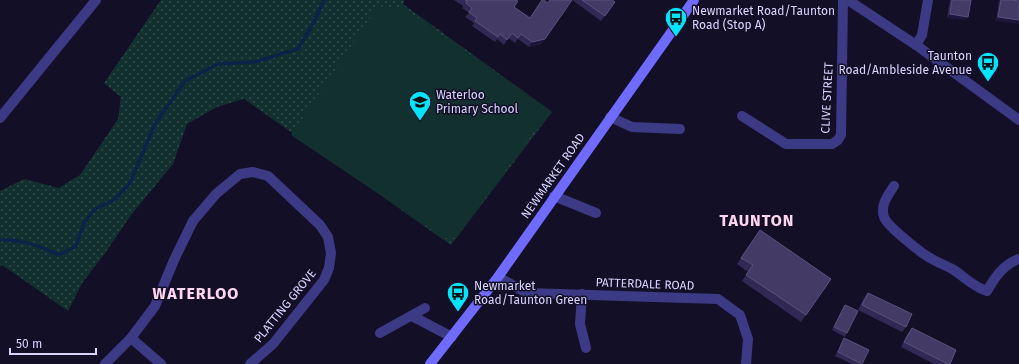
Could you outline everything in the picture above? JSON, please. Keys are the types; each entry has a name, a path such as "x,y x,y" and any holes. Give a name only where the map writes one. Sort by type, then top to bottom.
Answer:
{"street":[{"path":"0,118 96,0"},
{"name":"NEWMARKET ROAD","path":"430,364 498,277 694,0"},
{"name":"CLIVE STREET","path":"742,116 786,144 832,144 838,140 840,135 843,0"},
{"path":"848,0 916,45 1019,120"},
{"path":"916,45 922,35 928,0"},
{"path":"610,117 632,127 680,129"},
{"name":"PLATTING GROVE","path":"105,364 131,338 155,306 174,260 193,221 216,194 240,174 253,172 268,176 320,225 328,237 331,253 329,268 324,280 273,344 250,364"},
{"path":"894,186 886,199 883,209 884,217 889,226 930,258 954,270 975,286 988,290 994,278 1005,266 1019,259"},
{"path":"554,196 596,214"},
{"name":"PATTERDALE ROAD","path":"498,277 527,293 718,299 740,315 748,339 746,364"},
{"path":"582,294 580,324 586,348"},
{"path":"380,333 425,308"},
{"path":"412,316 452,337"},
{"path":"131,338 160,364"}],"green space":[{"path":"161,0 405,0 403,4 552,112 451,245 244,99 217,107 187,124 173,164 131,215 103,256 82,283 68,311 2,265 0,267 0,191 24,179 59,188 80,175 118,119 121,97 104,83"},
{"name":"Waterloo Primary School","path":"378,6 405,9 550,110 456,238 444,238 291,135"}],"building":[{"path":"465,0 516,0 518,1 514,7 530,18 542,0 548,3 550,0 572,0 545,39 532,42 521,34 518,38 512,33 507,40 500,34 498,37 475,21 477,18 469,12 472,8 466,3 467,1"},
{"path":"582,0 612,0 615,2 605,16"},
{"path":"952,0 971,0 968,17 950,14"},
{"path":"1001,0 1019,1 1019,20 998,17"},
{"path":"760,230 831,279 806,315 746,275 753,265 741,258"},
{"path":"868,293 912,314 906,327 862,305"},
{"path":"845,305 858,311 847,333 834,327"},
{"path":"912,328 956,350 950,364 904,342"},
{"path":"844,338 869,350 862,364 838,352"}],"waterway":[{"path":"0,240 30,244 59,255 76,246 84,223 95,209 114,200 130,183 155,124 185,81 218,64 254,62 298,49 314,22 324,0"}],"place":[{"name":"Newmarket Road/Taunton Road (Stop A)","path":"676,38"},
{"name":"Taunton Road/Ambleside Avenue","path":"988,82"},
{"name":"Waterloo Primary School","path":"420,122"},
{"name":"Newmarket Road/Taunton Green","path":"458,312"}],"district":[{"name":"TAUNTON","path":"757,220"},
{"name":"WATERLOO","path":"196,293"}]}
